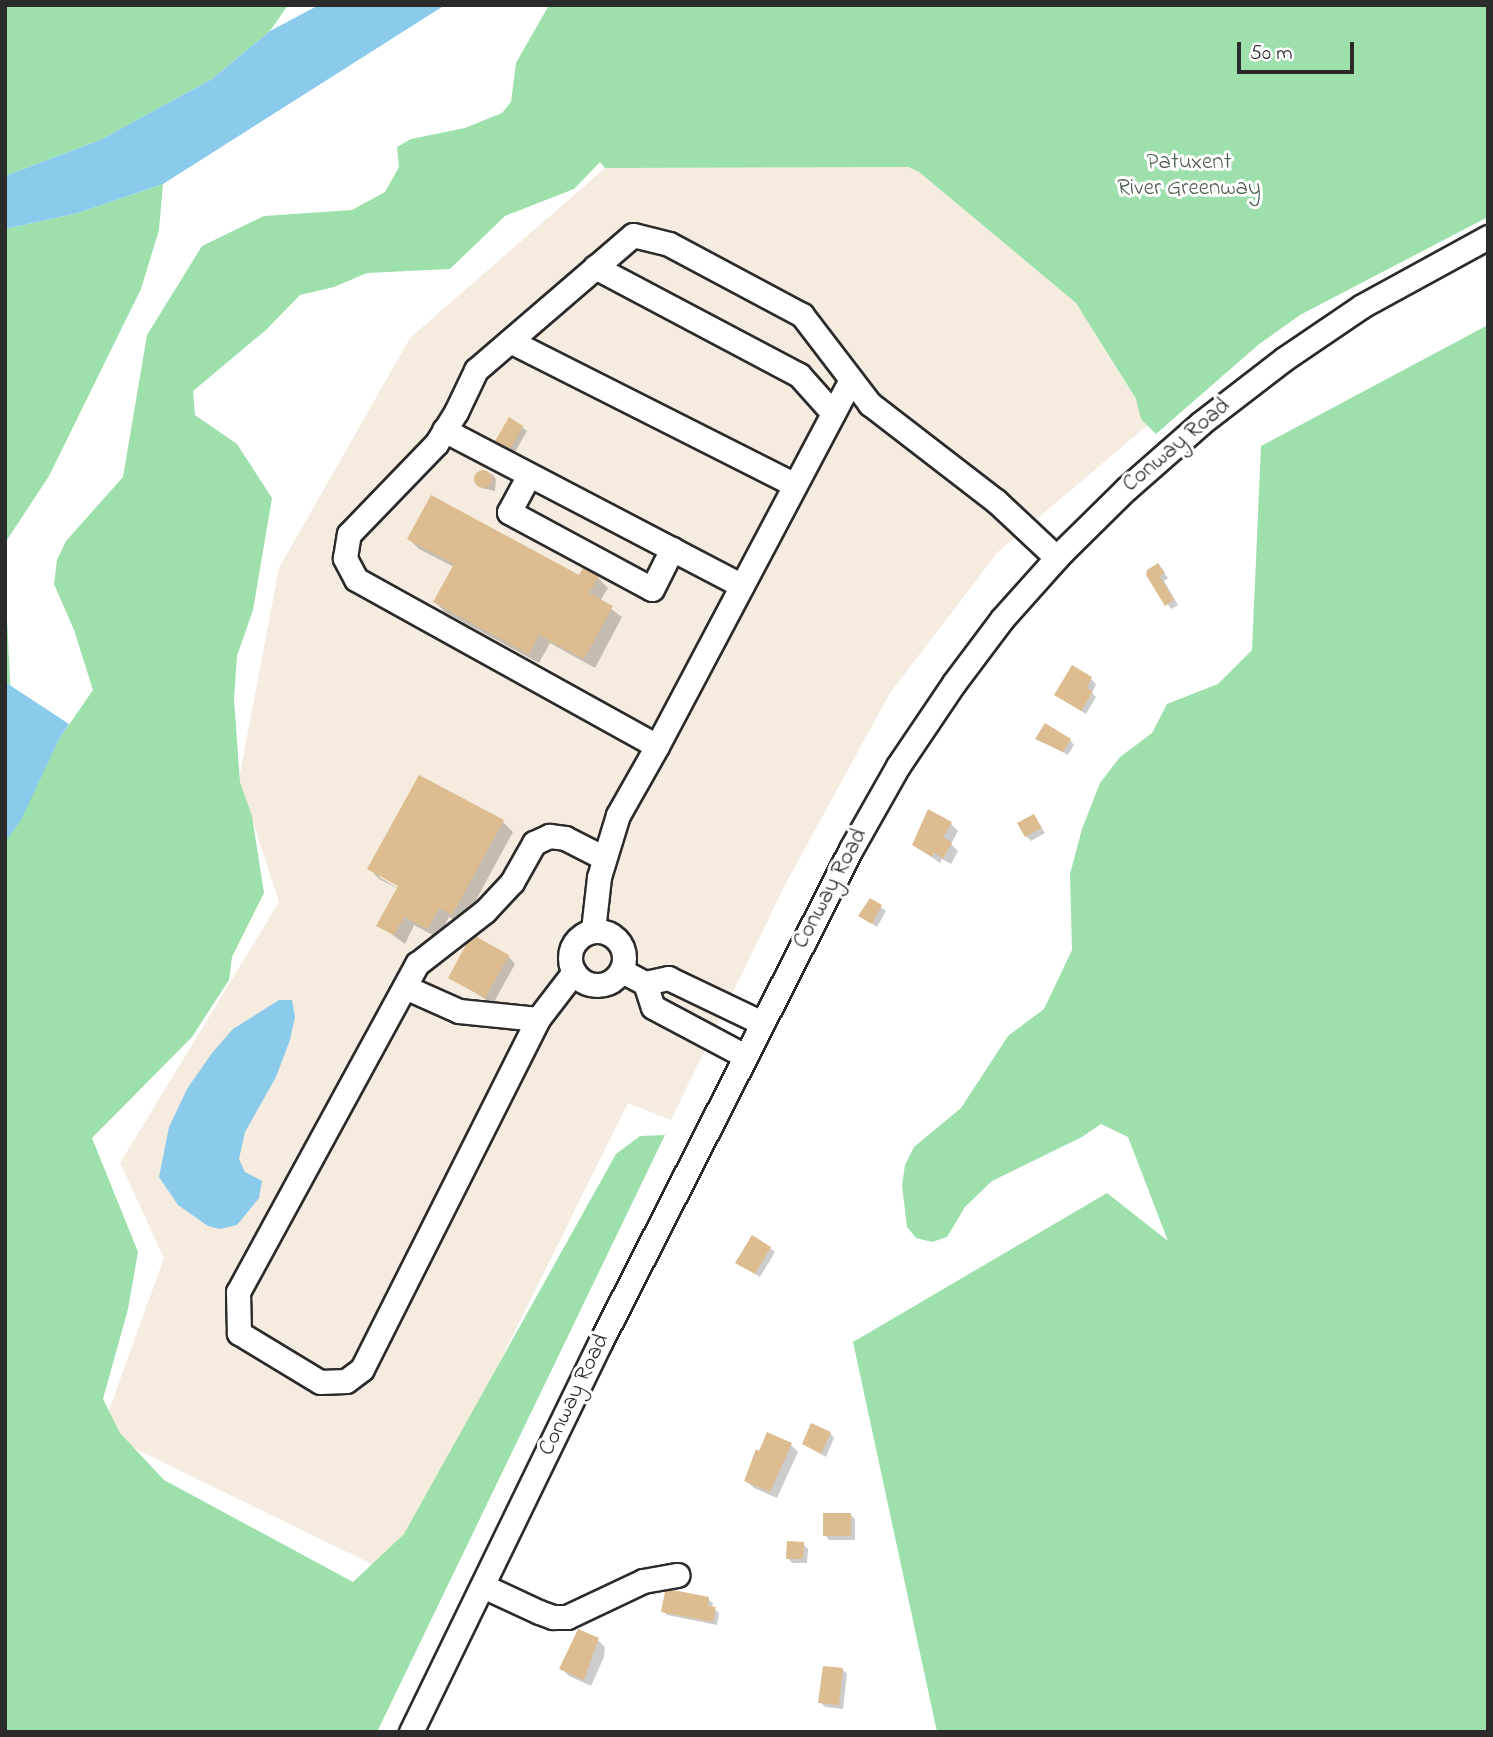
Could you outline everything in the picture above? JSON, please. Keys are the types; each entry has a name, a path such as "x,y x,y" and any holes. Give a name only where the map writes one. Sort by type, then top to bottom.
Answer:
{"street":[{"path":"657,746 356,579 345,558 349,534 436,444 476,370 633,235 669,244 802,315 870,404 996,501 1057,558"},
{"name":"Conway Road","path":"411,1732 600,1343 851,849 898,766 954,683 1002,619 1057,558 1154,464 1201,423 1284,359 1362,306 1488,237"},
{"path":"595,267 799,375 833,413"},
{"path":"510,341 795,485"},
{"path":"593,930 598,877 618,815 851,380"},
{"path":"444,430 742,586"},
{"path":"529,475 509,512 652,589 672,549"},
{"path":"574,972 538,1019 362,1369 346,1381 320,1382 239,1333 238,1292 417,964 485,912 512,882 534,843 549,836 565,838 604,858"},
{"path":"593,930 610,933 622,945 625,954 622,971 616,978 598,985 589,984 574,972 570,963 573,945 578,938 593,930"},
{"path":"622,971 645,983 668,978 762,1023"},
{"path":"645,983 653,1007 746,1056"},
{"path":"405,987 459,1011 538,1019"},
{"path":"483,1586 553,1617 567,1617 643,1581 677,1575"}],"shaded area":[{"path":"913,167 1076,303 1150,423 998,552 890,693 786,883 671,1120 628,1103 394,1575 101,1432 164,1258 120,1163 279,902 239,779 279,568 410,338 605,168"}],"green space":[{"path":"5,5 288,5 270,31 212,79 100,140 5,176"},
{"name":"Patuxent River Greenway","path":"549,5 1488,5 1488,217 1300,315 1258,345 1156,434 1141,419 1136,399 1076,303 919,172 909,167 605,168 600,162 574,189 505,216 450,269 367,273 334,287 300,295 266,330 193,391 195,415 237,444 272,498 253,610 237,656 234,699 240,782 252,816 264,893 232,957 229,980 192,1037 92,1138 138,1252 128,1309 103,1399 120,1433 164,1480 353,1582 404,1534 616,1154 640,1136 665,1135 377,1732 5,1732 5,577 17,824 59,739 93,690 74,630 54,584 57,560 66,541 123,477 147,335 202,246 264,216 352,210 385,192 399,167 397,147 411,139 465,128 502,113 511,102 516,63"},
{"path":"163,184 159,230 141,289 49,476 5,543 5,229 78,213"},
{"path":"1488,325 1488,1732 937,1732 853,1342 1107,1193 1168,1241 1128,1137 1101,1124 1082,1137 992,1181 965,1207 947,1237 932,1242 916,1238 907,1227 902,1185 905,1165 914,1147 961,1108 1008,1036 1044,1009 1072,950 1070,874 1082,829 1100,783 1120,757 1152,733 1167,704 1218,684 1252,650 1261,446"}],"water":[{"path":"319,5 445,5 163,184 78,213 5,229 5,176 100,140 212,79 270,31"},
{"path":"5,682 69,724 59,739 21,820 5,842"},
{"path":"279,1000 292,1000 295,1017 290,1040 276,1077 245,1132 239,1159 245,1172 262,1181 259,1198 237,1225 220,1229 208,1226 178,1205 159,1177 169,1127 187,1089 212,1053 233,1029"}],"building":[{"path":"509,417 523,426 510,449 495,441"},
{"path":"483,470 489,473 492,479 489,485 483,488 477,485 474,479 477,473"},
{"path":"431,495 579,575 583,568 599,576 589,593 613,606 584,659 539,635 529,654 433,602 454,564 407,539"},
{"path":"1158,563 1165,573 1160,576 1174,600 1165,606 1146,575 1147,570"},
{"path":"1072,665 1092,677 1087,688 1093,691 1081,711 1054,695"},
{"path":"1045,723 1071,739 1063,752 1035,739"},
{"path":"419,775 504,820 452,915 439,908 428,929 404,917 394,935 376,926 398,886 367,869"},
{"path":"928,809 952,822 943,837 952,843 943,858 934,853 932,857 912,845"},
{"path":"1034,814 1042,828 1025,837 1017,823"},
{"path":"870,898 882,905 872,924 858,916"},
{"path":"475,936 509,955 485,998 448,978 467,943"},
{"path":"752,1235 771,1247 755,1274 735,1263"},
{"path":"811,1423 831,1432 821,1454 802,1444"},
{"path":"767,1432 792,1443 770,1492 744,1481 756,1449 759,1451"},
{"path":"823,1513 851,1513 851,1536 823,1536"},
{"path":"787,1541 804,1542 803,1559 786,1559"},
{"path":"665,1591 709,1597 708,1606 716,1607 713,1622 661,1612"},
{"path":"578,1629 599,1638 584,1680 559,1669"},
{"path":"823,1666 843,1668 839,1705 818,1703"}]}
